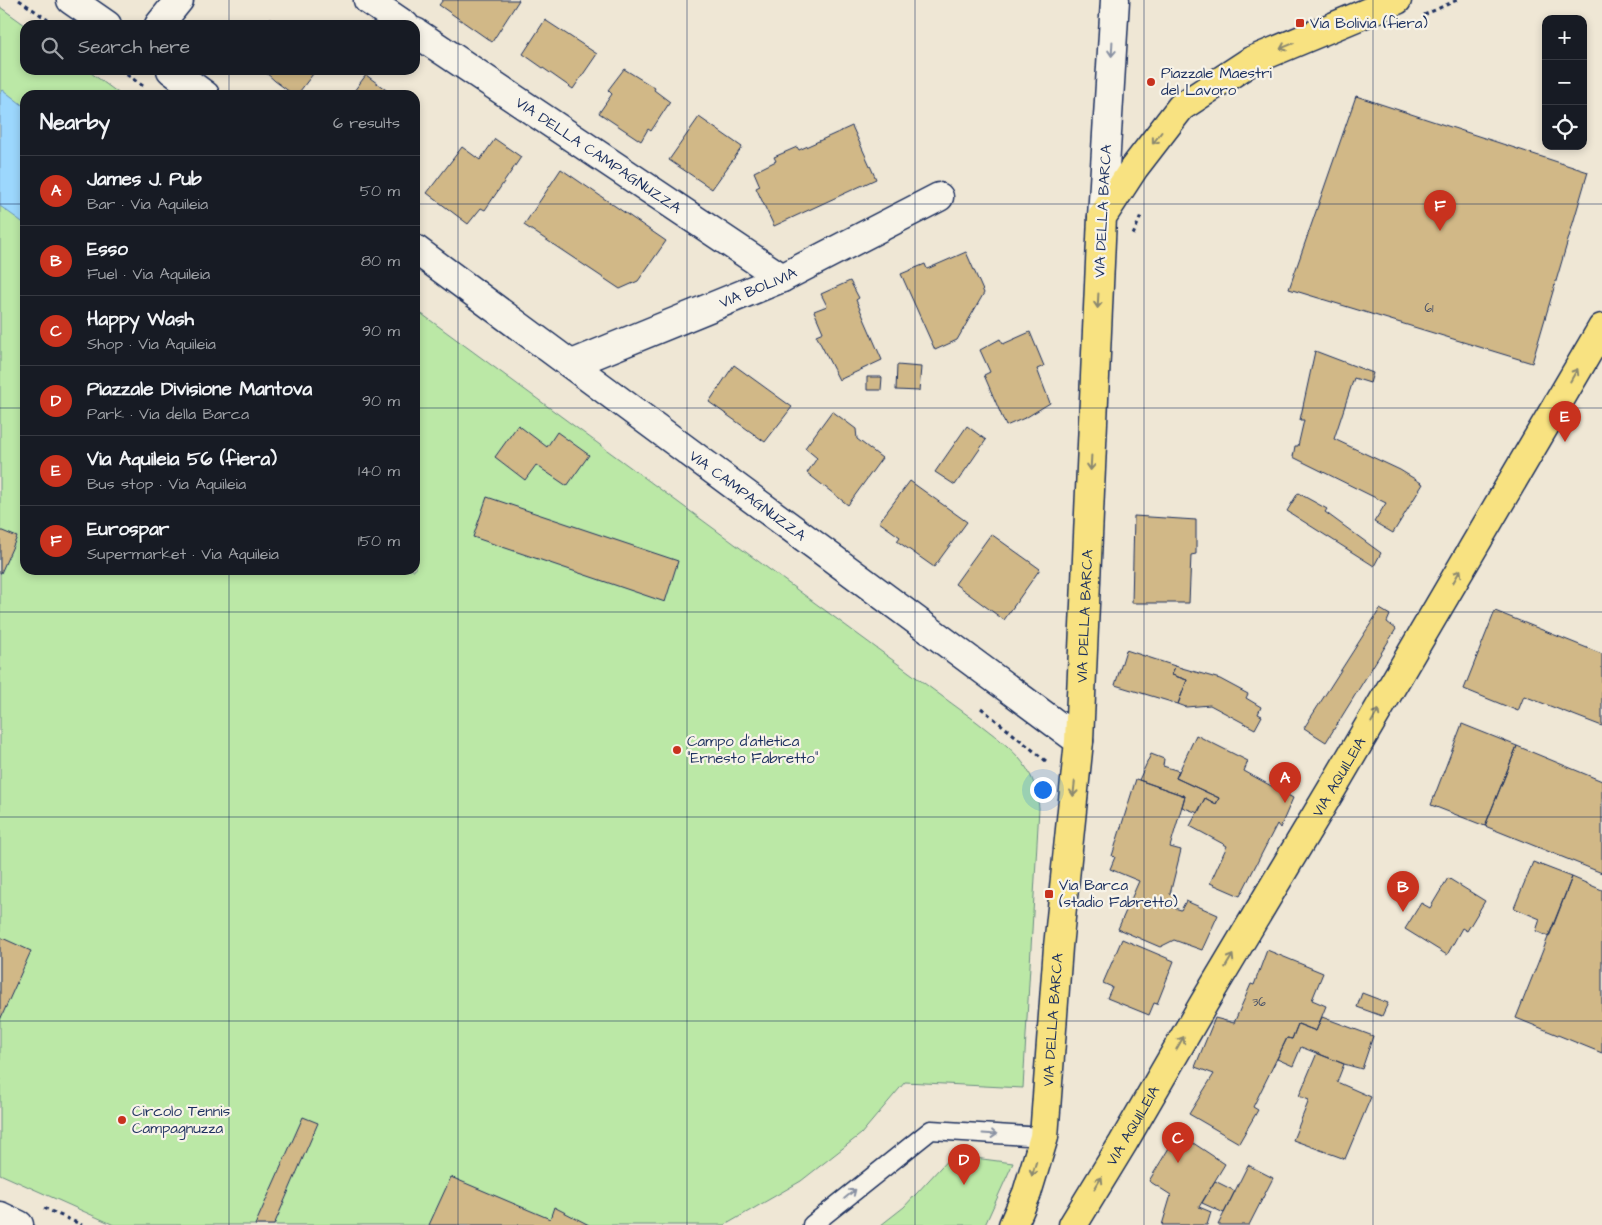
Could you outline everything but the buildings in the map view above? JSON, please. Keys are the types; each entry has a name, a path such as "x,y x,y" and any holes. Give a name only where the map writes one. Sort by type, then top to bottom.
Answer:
{"main road":[{"path":"1102,217 1134,168 1180,107 1251,61 1397,0"},
{"name":"VIA DELLA BARCA","path":"1013,1225 1028,1193 1044,1137 1058,947 1079,741 1102,217"},
{"name":"VIA AQUILEIA","path":"1073,1225 1334,787 1602,328"}],"street":[{"path":"71,0 101,20"},
{"path":"163,20 178,0"},
{"path":"368,0 398,20"},
{"name":"VIA DELLA BARCA","path":"1102,217 1115,0"},
{"name":"VIA DELLA CAMPAGNUZZA","path":"420,35 782,278"},
{"path":"178,75 198,90"},
{"name":"VIA BOLIVIA","path":"572,364 782,278 939,197"},
{"name":"VIA CAMPAGNUZZA","path":"420,253 1079,741"},
{"path":"0,1216 19,1225"}],"lane":[{"path":"812,1225 931,1130 1044,1137"}],"path":[{"path":"19,0 48,20"},
{"path":"1422,16 1457,0"},
{"path":"127,75 149,90"},
{"path":"1131,241 1144,209"}],"green space":[{"path":"0,7 20,21 20,75 94,75 114,90 20,90 20,575 420,575 420,313 1000,740 1019,758 1026,768 1037,792 1039,808 1023,1088 905,1082 861,1134 801,1181 725,1225 114,1225 0,1174"},
{"path":"952,1155 1013,1163 985,1225 881,1225 904,1207"}],"water":[{"path":"3,90 20,103 20,220 0,206 0,94"}],"place":[{"name":"Via Bolivia (fiera)","path":"1300,23"},
{"name":"Piazzale Maestri del Lavoro","path":"1151,82"},
{"name":"Eurospar","path":"1440,231"},
{"name":"Via Aquileia 56 (fiera)","path":"1565,442"},
{"name":"Campo d'atletica \"Ernesto Fabretto\"","path":"677,750"},
{"name":"James J. Pub","path":"1285,803"},
{"name":"Via Barca (stadio Fabretto)","path":"1049,894"},
{"name":"Esso","path":"1403,912"},
{"name":"Circolo Tennis Campagnuzza","path":"122,1120"},
{"name":"Happy Wash","path":"1178,1163"},
{"name":"Piazzale Divisione Mantova","path":"964,1185"}]}
